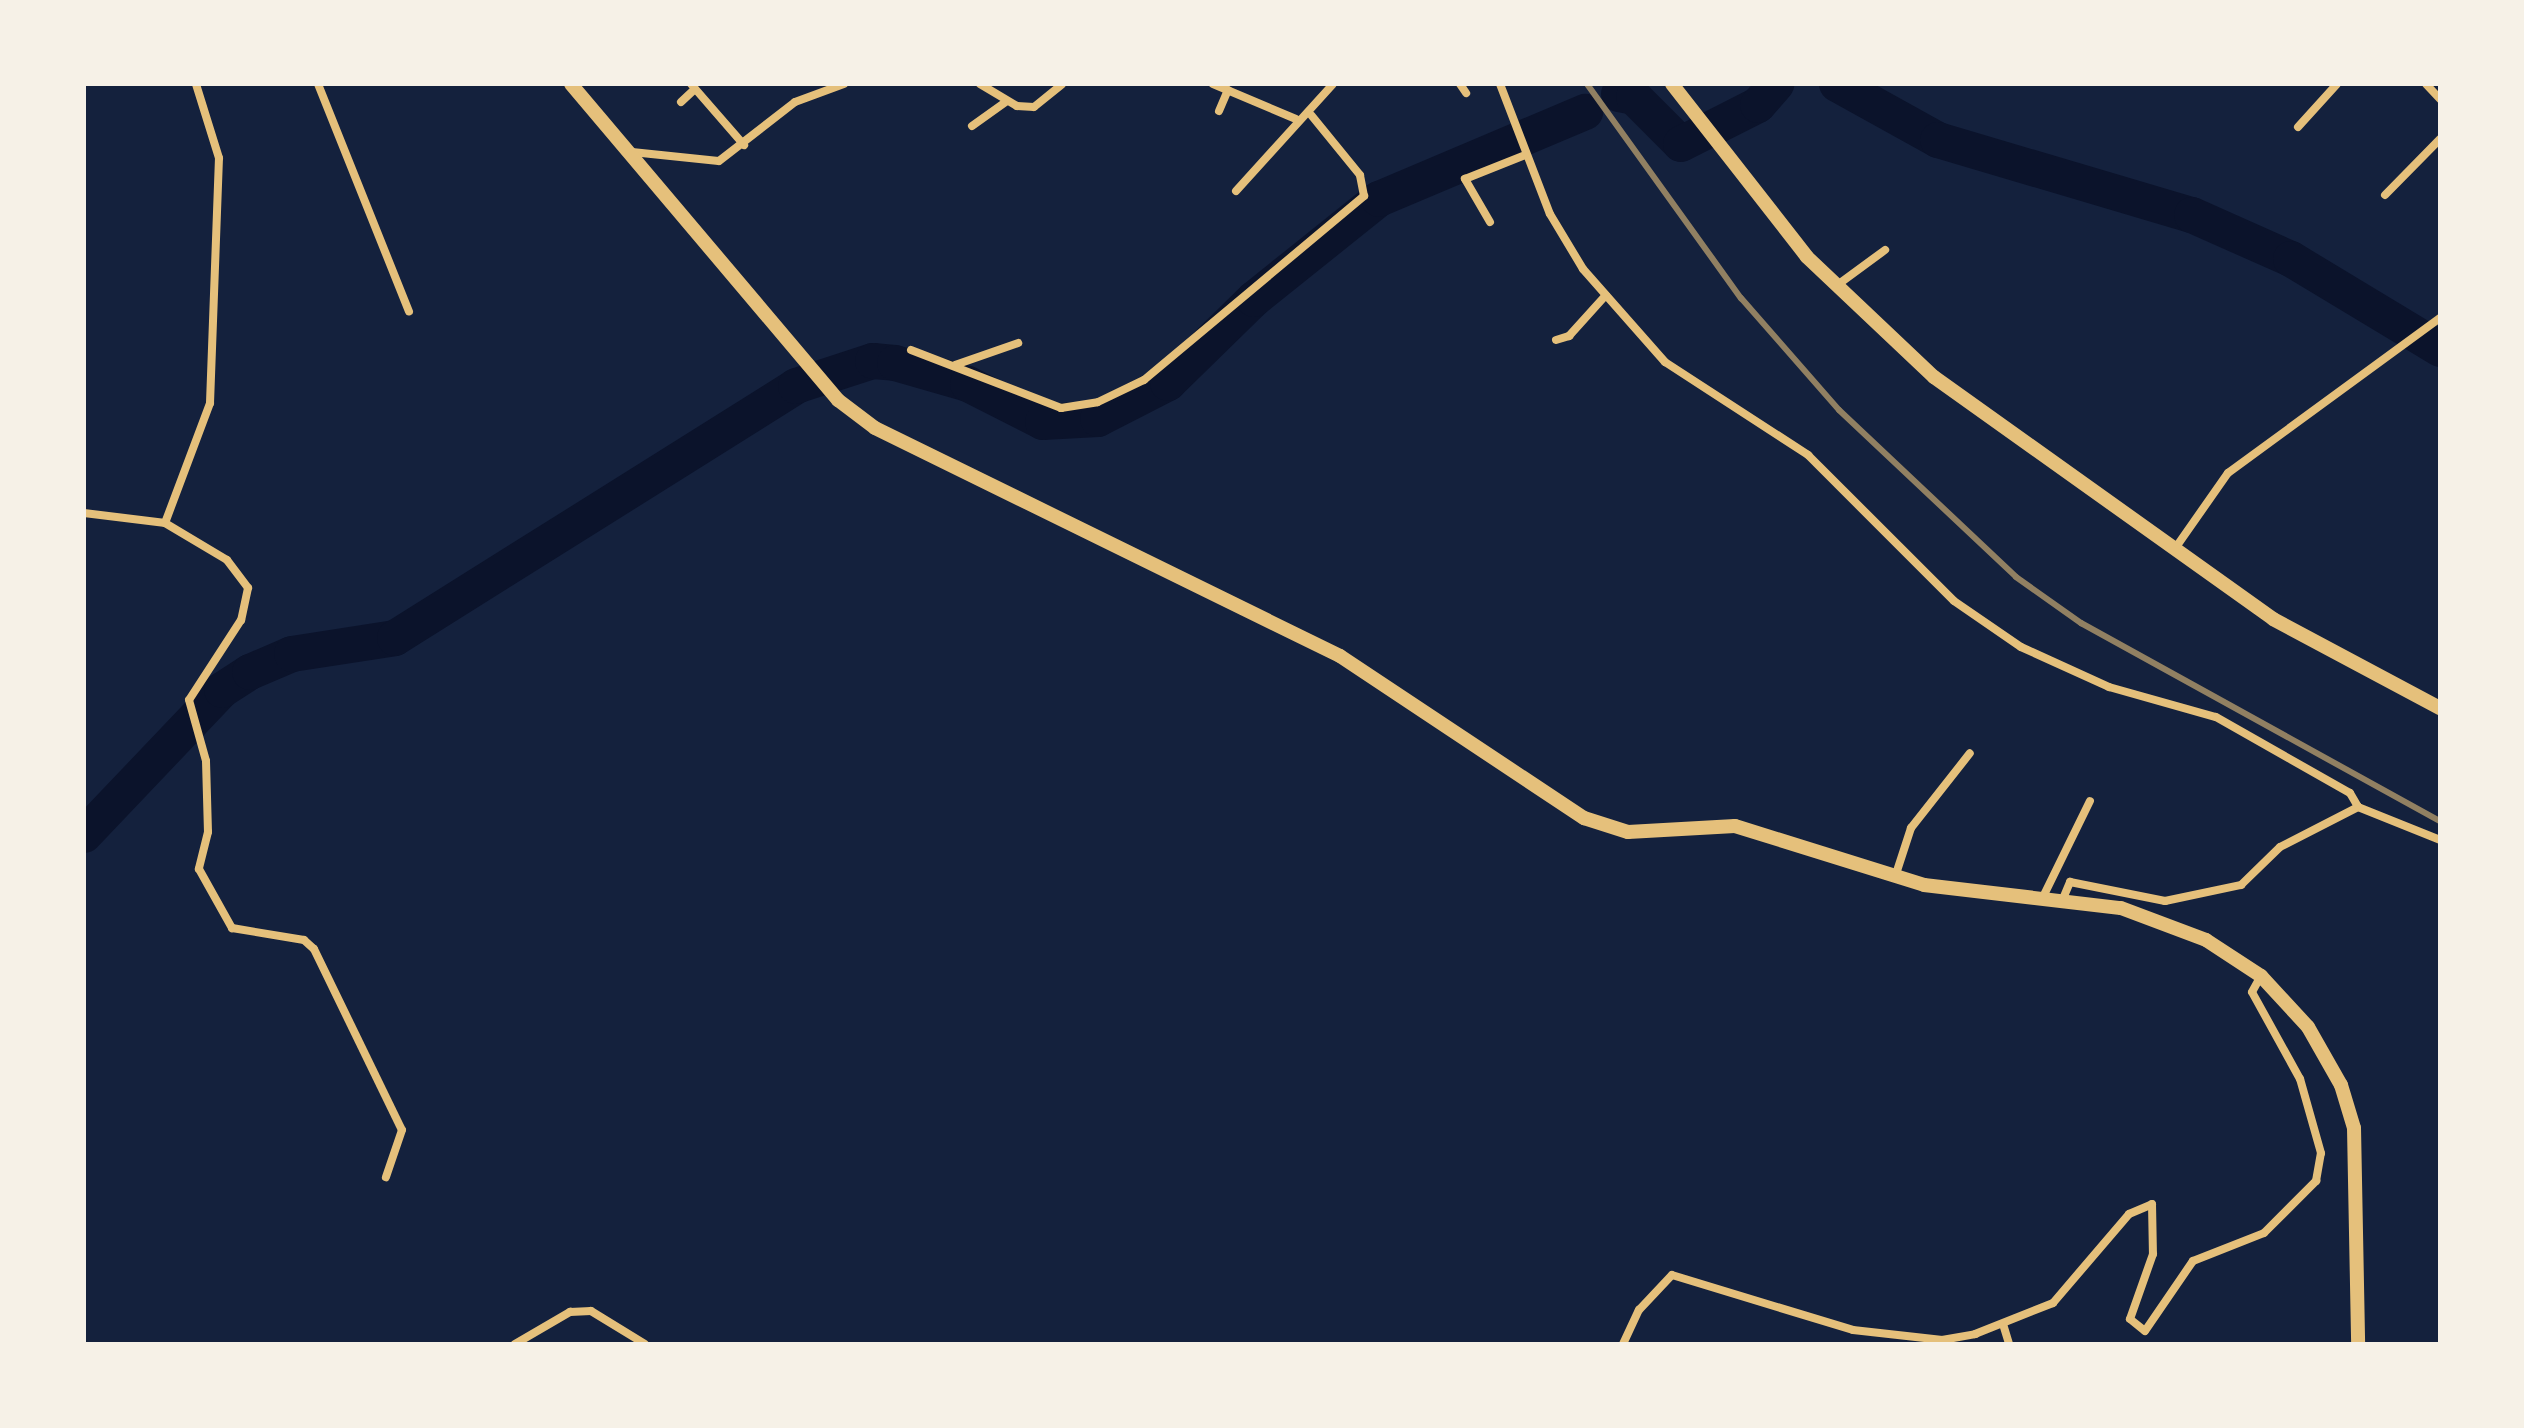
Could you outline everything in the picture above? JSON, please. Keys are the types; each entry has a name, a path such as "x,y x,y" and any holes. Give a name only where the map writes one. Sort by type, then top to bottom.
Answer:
{"street":[{"path":"165,523 210,403 219,158 196,84"},
{"path":"318,84 409,312"},
{"path":"571,84 838,400 919,454 1340,656 1584,818 1628,832 1735,826 1895,878 2121,908 2206,940 2261,976 2308,1027 2341,1085 2354,1128 2358,1344"},
{"path":"627,152 719,161 744,145 795,102 844,84"},
{"path":"980,84 1007,101 1034,107 1062,84"},
{"path":"1213,84 1296,119"},
{"path":"1236,191 1296,119 1311,115 1333,84"},
{"path":"1460,84 1466,93"},
{"path":"1500,84 1550,214 1606,295 1665,362 1808,455 1954,601 2021,647 2109,687 2216,717 2350,793 2358,807 2440,840"},
{"path":"1672,84 1835,286 1934,377 2285,626 2440,708"},
{"path":"2298,127 2337,84"},
{"path":"2426,84 2440,99"},
{"path":"681,102 693,86 744,145"},
{"path":"1219,111 1228,90"},
{"path":"972,126 1007,101"},
{"path":"911,350 1061,408 1098,402 1144,380 1364,196 1360,175 1311,115"},
{"path":"2385,195 2440,139"},
{"path":"1490,222 1465,179 1525,155"},
{"path":"1835,286 1885,250"},
{"path":"1556,340 1569,336 1606,295"},
{"path":"2174,550 2228,473 2440,318"},
{"path":"955,365 1018,343"},
{"path":"84,513 165,523 227,560 248,588 241,620 189,700 206,761 208,832 199,869 208,895 232,928 304,940 314,949 402,1130 386,1177"},
{"path":"1895,878 1911,828 1970,753"},
{"path":"2042,899 2090,801"},
{"path":"2062,901 2070,882 2165,901 2241,885 2280,847 2358,807"},
{"path":"1623,1344 1639,1310 1672,1275 1853,1330 1942,1340 2003,1324 2053,1303 2129,1214 2152,1204 2153,1254 2130,1319 2145,1331 2193,1261 2264,1233 2316,1181 2321,1153 2300,1079 2252,992 2261,976"},
{"path":"515,1344 570,1312 591,1311 645,1344"},
{"path":"2003,1324 2009,1344"}],"waterway":[{"path":"1619,94 1634,97 1681,144 1758,105 1776,84"},
{"path":"1837,84 1938,140 2192,215 2291,259 2440,349"},
{"path":"84,835 222,690 250,672 292,654 395,638 796,386 873,361 895,363 968,384 1043,422 1098,419 1168,383 1254,299 1379,199 1585,112"}],"railway":[{"path":"1587,84 1741,298 1839,410 2016,577 2081,623 2440,821"}]}
